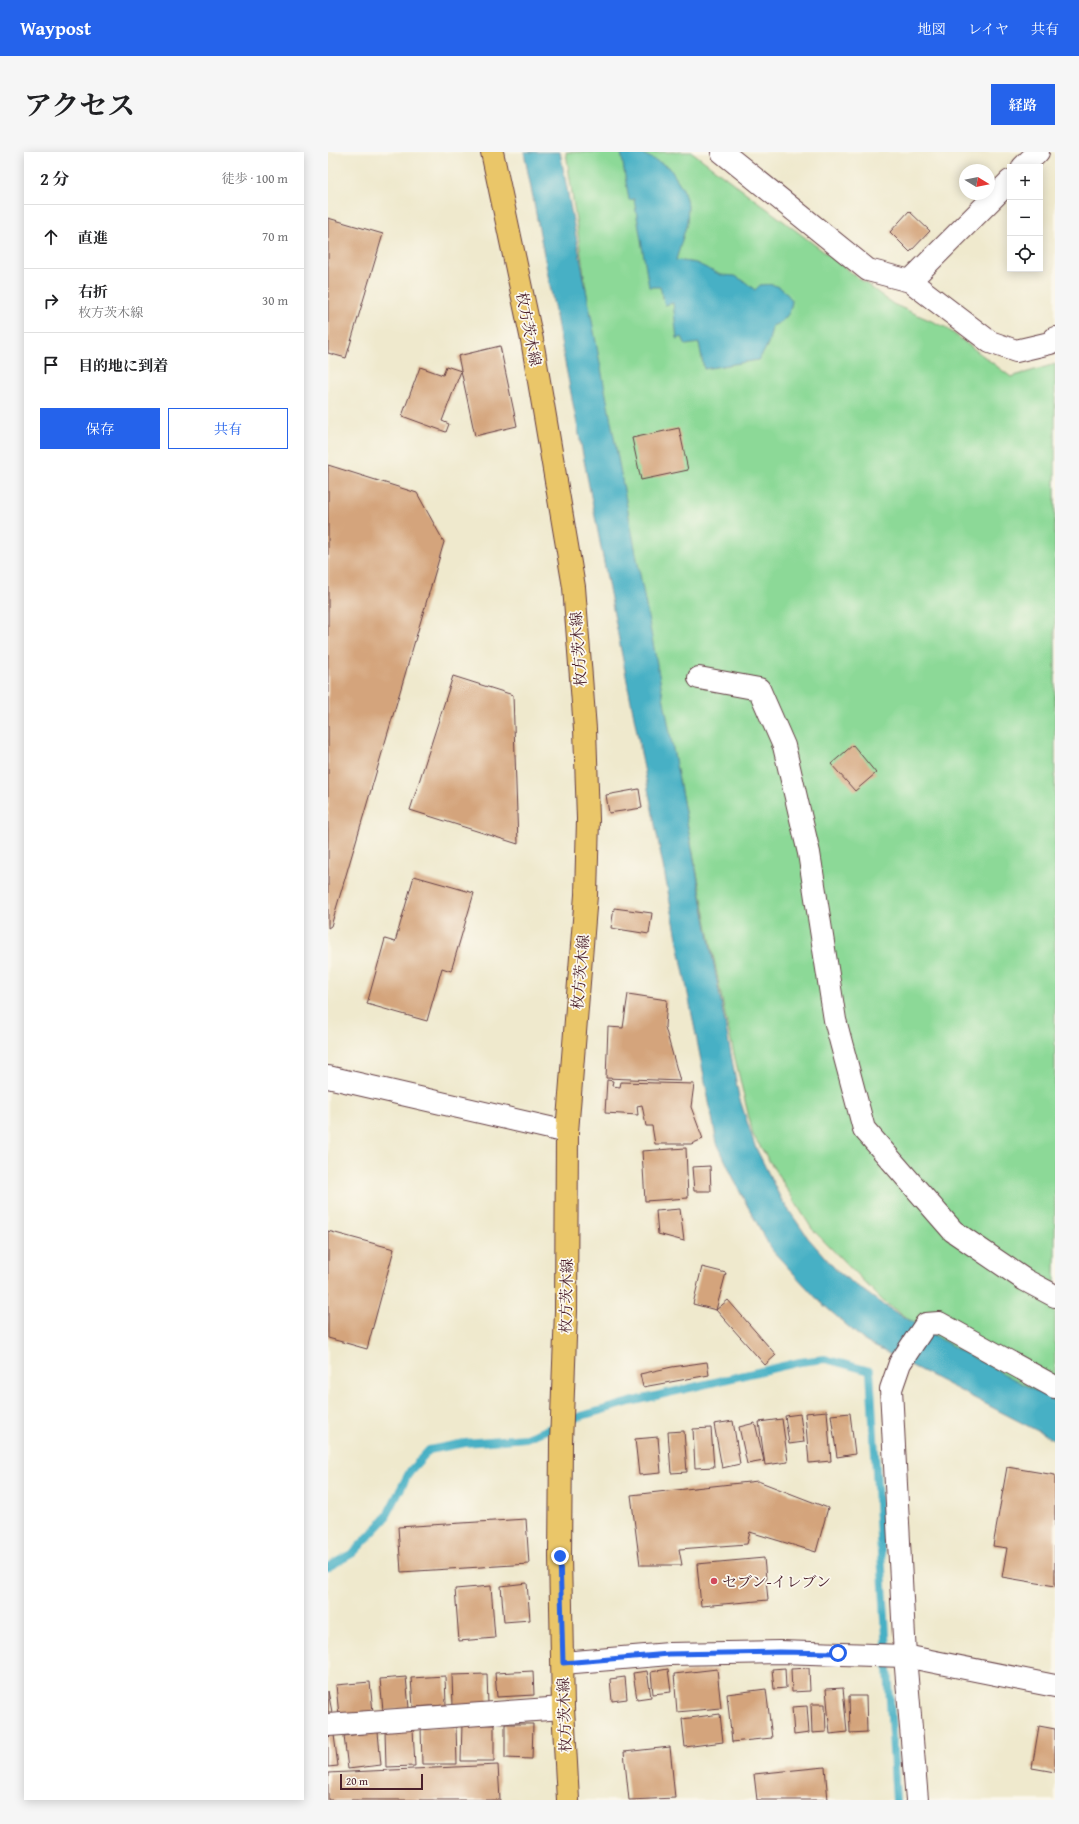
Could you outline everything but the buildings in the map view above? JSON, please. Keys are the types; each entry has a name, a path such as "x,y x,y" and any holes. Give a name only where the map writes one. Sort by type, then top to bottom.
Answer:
{"main road":[{"name":"枚方茨木線","path":"492,152 532,340 574,587 584,721 588,819 586,895 567,1132 566,1311 560,1444 560,1556 563,1708 568,1800"}],"street":[{"path":"722,152 868,270 910,281 990,342 1016,351 1050,343 1055,338"},
{"path":"1026,164 1038,152"},
{"path":"910,281 1007,183"},
{"path":"699,678 759,689 784,746 809,853 835,1020 864,1129 953,1230 1025,1280 1055,1296"},
{"path":"328,1077 567,1132"},
{"path":"917,1800 905,1656 891,1389 900,1363 926,1324 938,1323 1055,1387"},
{"path":"563,1663 669,1654 771,1652 905,1656 1055,1686"},
{"path":"328,1725 563,1708"}],"green space":[{"path":"566,152 692,152 893,304 945,327 1011,377 1055,364 1055,1407 950,1348 884,1302 812,1229 753,1135 726,1020 598,371"}],"water":[{"path":"524,152 560,152 739,1097 755,1146 781,1199 808,1238 838,1272 882,1304 957,1349 1055,1401 1055,1440 866,1342 820,1302 771,1249 740,1192 717,1143"},
{"path":"621,152 639,152 669,167 683,189 688,206 687,223 676,260 696,263 721,275 735,276 755,290 760,285 775,285 786,292 792,301 790,310 786,317 772,326 768,344 758,360 704,369 699,343 686,345 682,337 677,339 673,303 665,305 660,287 649,287 634,199 629,200"}],"waterway":[{"path":"328,1567 353,1553 385,1519 410,1471 429,1450 465,1443 526,1438 578,1417 630,1402 800,1362 825,1359 870,1371 896,1800"}],"place":[{"name":"セブン-イレブン","path":"714,1581"}],"route":[{"path":"560,1556 563,1663 669,1654 779,1652 838,1653"}]}
